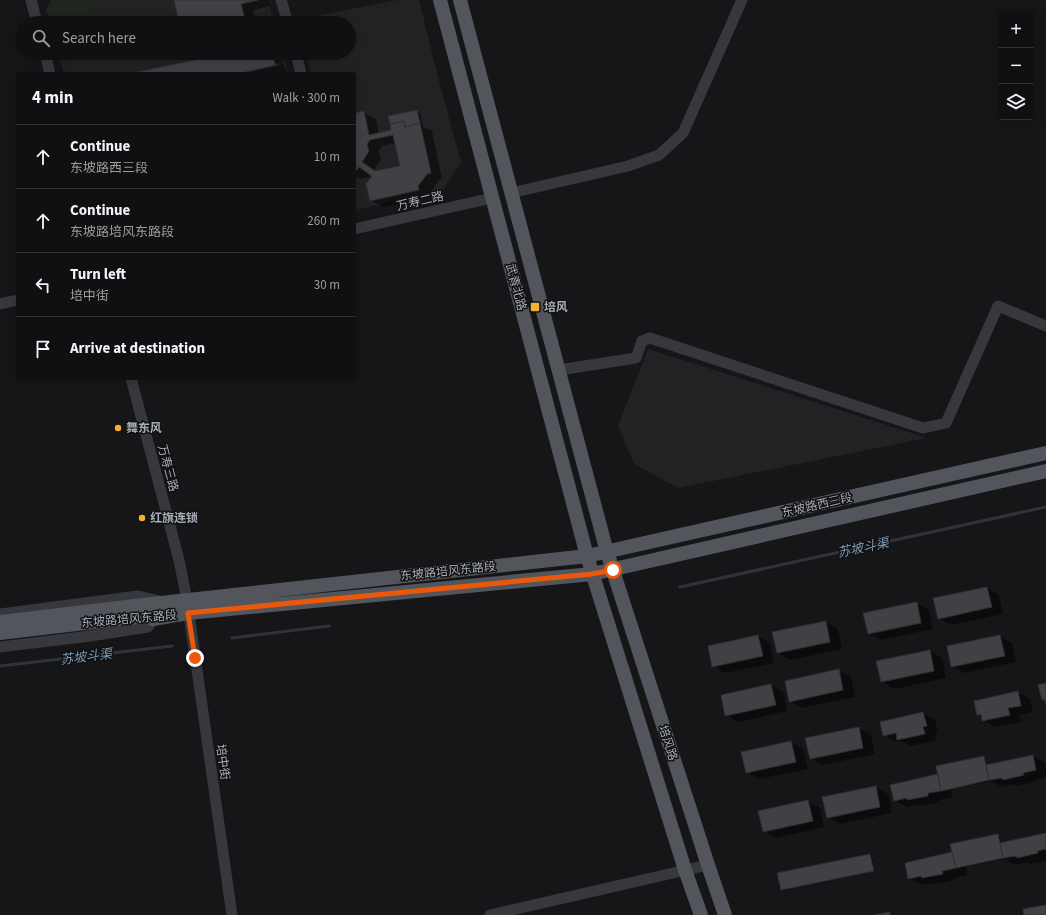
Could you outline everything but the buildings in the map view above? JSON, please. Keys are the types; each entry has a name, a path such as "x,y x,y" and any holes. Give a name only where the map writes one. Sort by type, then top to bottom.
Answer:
{"main road":[{"name":"武青北路","path":"440,0 592,574"},
{"name":"武青北路","path":"460,0 558,370 613,570"},
{"name":"东坡路西三段","path":"587,556 1046,453"},
{"name":"东坡路西三段","path":"592,574 1046,471"},
{"name":"东坡路培风东路段","path":"0,633 144,616 153,619 188,607 587,556"},
{"name":"培风路","path":"613,570 725,915"},
{"name":"东坡路培风东路段","path":"0,622 166,602 188,607 592,574"},
{"name":"培风路","path":"592,574 685,870 701,915"}],"street":[{"path":"31,0 35,16"},
{"path":"281,0 286,16"},
{"path":"511,193 628,166 659,155 683,133 742,0"},
{"path":"47,60 50,72"},
{"path":"298,60 301,72"},
{"name":"万寿二路","path":"356,229 492,198"},
{"path":"0,304 16,300"},
{"path":"558,370 636,358 642,341 650,338 922,428 946,423 998,306 1046,326"},
{"name":"万寿三路","path":"132,380 179,560 188,607"},
{"path":"0,614 138,596 166,602"},
{"name":"培中街","path":"188,607 232,915"},
{"path":"0,647 148,627 153,619"},
{"path":"490,915 708,865"}],"shaded area":[{"path":"51,0 97,0 90,16 48,16 46,9"},
{"path":"97,0 268,0 272,16 90,16"},
{"path":"397,0 419,0 461,162 442,191 356,210 356,72 310,72 307,60 356,60 356,16 316,16"},
{"path":"60,60 70,60 65,72 63,72"},
{"path":"71,60 284,60 287,72 65,72"},
{"path":"648,349 927,438 678,488 634,464 618,426"}],"waterway":[{"name":"苏坡斗渠","path":"680,587 1046,507"},
{"name":"苏坡斗渠","path":"232,638 329,626"},
{"name":"苏坡斗渠","path":"0,666 172,646"}],"place":[{"name":"培风","path":"535,307"},
{"name":"舞东风","path":"118,428"},
{"name":"红旗连锁","path":"142,518"}],"route":[{"path":"195,658 188,613 592,574 613,570"}]}
